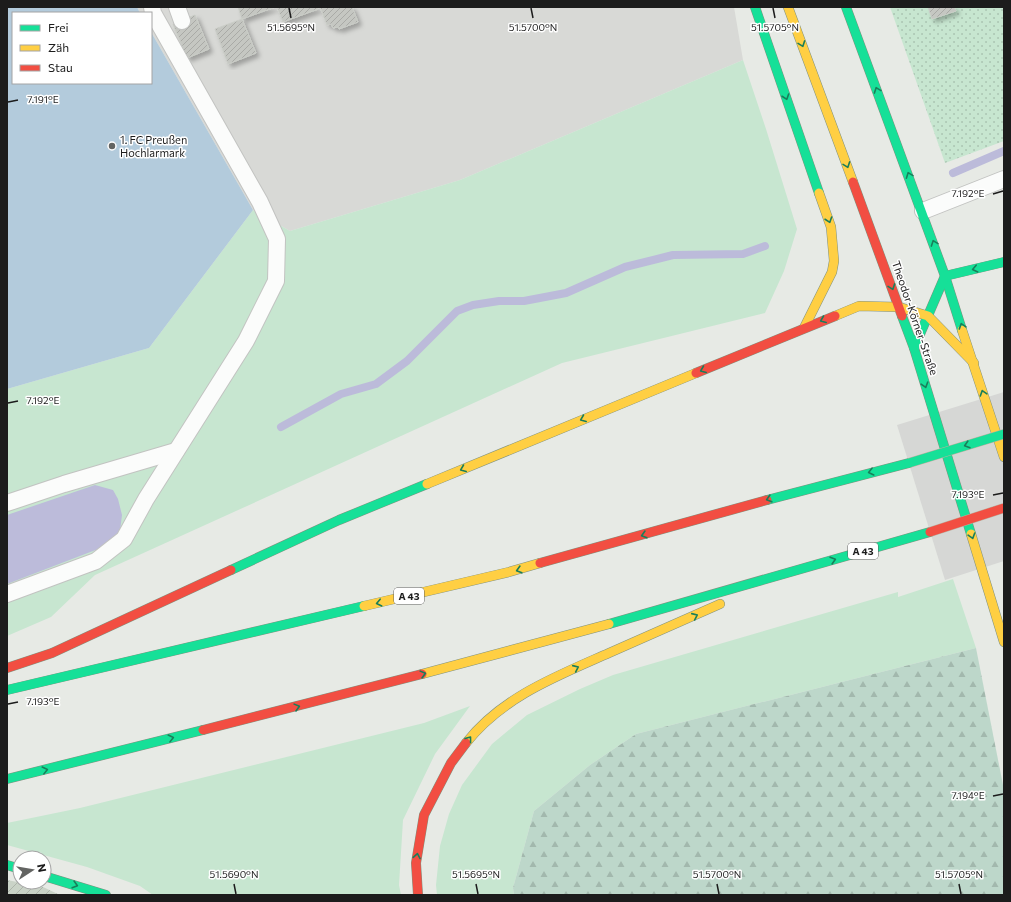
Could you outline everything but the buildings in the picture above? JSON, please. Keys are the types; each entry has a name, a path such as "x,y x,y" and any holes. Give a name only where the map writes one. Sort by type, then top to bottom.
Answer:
{"main road":[{"path":"755,7 831,227 834,261 832,272 804,328"},
{"name":"Theodor-Körner-Straße","path":"788,7 914,348 1004,642"},
{"path":"846,7 945,276 1004,457"},
{"path":"945,276 1004,262"},
{"path":"914,348 945,276"},
{"path":"7,668 52,653 339,520 860,306 899,307 928,316 974,363"},
{"name":"A 43","path":"7,690 509,572 807,489 909,463 1004,434"},
{"name":"A 43","path":"7,779 289,709 572,635 930,532 1004,508"},
{"path":"418,895 416,863 424,815 451,763 474,733 503,707 540,684 795,571"},
{"path":"52,878 106,895"}],"lane":[{"path":"7,594 96,561 124,539 146,499 246,341 276,281 277,239 260,202 153,13 152,7"},
{"path":"922,211 1004,179"},
{"path":"7,503 64,484 176,451"}],"shaded area":[{"name":"1. FC Preußen Hochlarmark","path":"7,7 137,7 140,12 12,12 12,84 152,84 152,34 253,210 149,348 7,389"},
{"path":"137,7 734,7 743,60 460,180 290,231 253,210 152,34 152,12 140,12"},
{"path":"95,485 113,490 118,499 122,515 120,531 106,546 7,584 7,515"},
{"path":"7,880 12,881 12,890 49,890 60,895 7,895"}],"green space":[{"path":"890,7 1004,7 1004,141 945,163"},
{"path":"743,60 797,229 784,271 765,313 562,363 95,575 51,617 7,636 7,389 149,348 253,210 290,231 460,180"},
{"path":"953,579 976,648 636,734 590,765 534,811 513,888 514,895 437,895 436,885 440,846 449,814 462,785 492,744 527,715 580,689 613,675 898,592 898,597"},
{"path":"976,648 1004,790 1004,895 514,895 513,888 534,811 590,765 636,734"},
{"path":"470,706 435,754 403,820 399,885 401,895 153,895 140,886 87,867 52,857 52,850 25,850 7,845 7,823 80,808 424,723"}],"pier":[{"path":"1004,392 1004,561 945,580 897,425"}],"waterway":[{"path":"953,173 1004,151"},
{"path":"281,427 341,394 376,384 407,361 457,311 473,305 499,301 524,301 566,293 625,267 673,255 743,254 765,246"}],"traffic: fast":[{"path":"755,7 819,193"},
{"path":"846,7 945,276 962,330"},
{"path":"914,348 945,276 1004,262"},
{"path":"902,316 914,348 971,534"},
{"path":"909,463 1004,434"},
{"path":"767,500 909,463"},
{"path":"231,570 339,520 427,484"},
{"path":"609,624 930,532"},
{"path":"7,690 364,606"},
{"path":"7,779 203,730"},
{"path":"7,865 12,867"},
{"path":"52,878 106,895"}],"traffic: slow":[{"path":"788,7 853,182"},
{"path":"804,328 832,272 834,261 831,227 819,193"},
{"path":"835,316 859,306 899,307 928,316 974,363"},
{"path":"962,330 1004,457"},
{"path":"427,484 696,373"},
{"path":"971,534 1004,642"},
{"path":"364,606 509,572 540,563"},
{"path":"466,743 480,727 513,700 550,679 720,604"},
{"path":"422,674 609,624"}],"traffic: jam":[{"path":"853,182 902,316"},
{"path":"696,373 835,316"},
{"path":"540,563 767,500"},
{"path":"930,532 1004,508"},
{"path":"7,668 52,653 231,570"},
{"path":"203,730 422,674"},
{"path":"418,895 416,863 424,815 451,763 466,743"}],"place":[{"name":"1. FC Preußen Hochlarmark","path":"112,146"}]}
